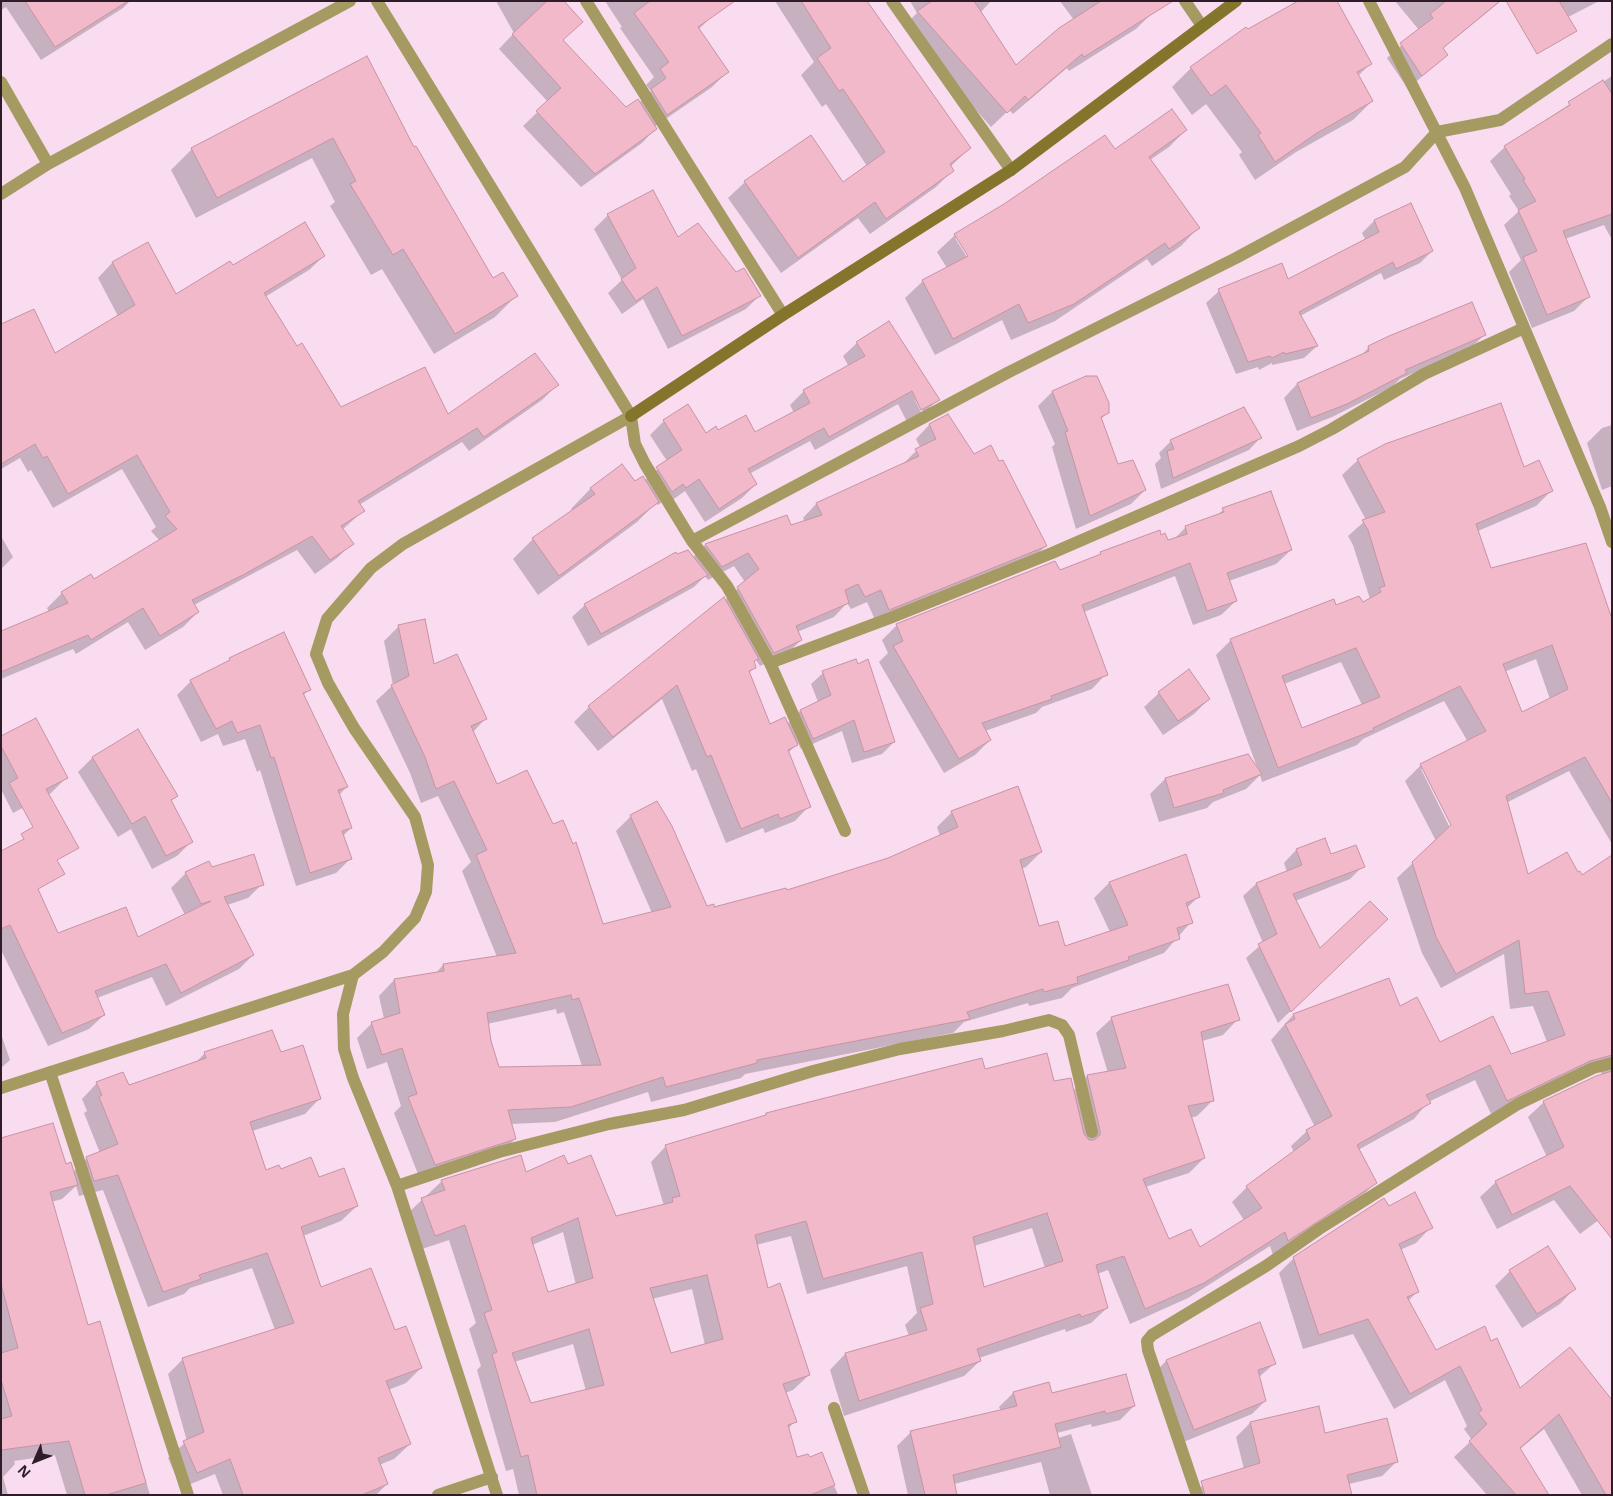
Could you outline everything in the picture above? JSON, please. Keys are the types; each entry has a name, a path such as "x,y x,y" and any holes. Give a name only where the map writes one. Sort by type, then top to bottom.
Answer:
{"street":[{"path":"1,194 48,164 350,1"},
{"path":"377,1 631,416 635,444 645,464 692,541 726,586 770,663 845,831"},
{"path":"586,1 783,315"},
{"path":"892,1 1011,170"},
{"path":"1186,1 1202,26"},
{"path":"1,1088 353,975 383,952 415,918 426,892 428,865 415,817 354,728 328,683 316,654 327,619 370,568 403,544 631,416 783,315 1011,170 1236,1"},
{"path":"1369,1 1465,188 1524,328 1606,505 1612,542"},
{"path":"692,541 1009,372 1236,258 1405,167 1437,132 1500,120 1612,44"},
{"path":"1,82 48,164"},
{"path":"770,663 890,618 1052,553 1299,446 1332,429 1424,374 1524,328"},
{"path":"353,975 343,1014 344,1049 396,1186 497,1495"},
{"path":"396,1186 499,1152 609,1124 684,1110 813,1070 900,1049 1049,1020 1062,1025 1068,1035 1092,1132"},
{"path":"1197,1495 1148,1350 1147,1341 1152,1334 1266,1266 1319,1229 1518,1104 1593,1068 1612,1064"},
{"path":"50,1072 188,1495"},
{"path":"834,1408 864,1495"},
{"path":"438,1495 492,1478"}],"building":[{"path":"25,1 128,1 55,47"},
{"path":"547,1 564,1 583,22 563,40 626,107 638,99 657,129 595,174 536,111 561,88 512,34"},
{"path":"650,1 735,1 698,27 729,72 667,115 651,89 666,78 660,69 669,62 634,13"},
{"path":"801,1 867,1 971,148 950,164 954,171 886,219 875,202 798,258 744,181 811,135 843,182 885,152 843,89 839,91 817,58 831,48"},
{"path":"932,1 974,1 1016,65 1059,28 1101,1 1173,1 1084,57 1082,54 1028,100 1025,96 1007,113 917,11"},
{"path":"1298,1 1337,1 1372,64 1357,72 1373,101 1317,133 1275,162 1258,135 1261,133 1226,85 1211,96 1190,67 1246,27 1248,29"},
{"path":"1446,1 1500,1 1443,48 1448,55 1422,76 1400,43 1433,18 1430,14"},
{"path":"1506,1 1559,1 1577,31 1537,54"},
{"path":"367,56 414,147 416,146 493,278 503,272 518,296 455,334 403,249 393,255 350,184 356,181 333,138 217,198 191,148"},
{"path":"1603,80 1612,94 1612,214 1563,231 1590,297 1547,315 1523,257 1537,251 1518,210 1536,201 1523,180 1525,179 1504,146 1570,105 1568,102"},
{"path":"1172,109 1187,130 1149,157 1200,228 1169,249 1165,243 1074,304 1028,323 1019,304 953,339 922,280 968,256 954,234 1004,204 1105,135 1115,149"},
{"path":"653,190 678,237 698,223 736,272 744,268 761,296 682,336 657,287 636,301 621,279 636,268 607,214"},
{"path":"1411,203 1433,251 1396,269 1393,262 1299,312 1318,346 1285,354 1284,352 1272,358 1270,356 1248,362 1218,289 1282,263 1288,279 1379,232 1374,220"},
{"path":"305,222 325,256 264,293 297,346 302,343 341,407 425,367 448,414 535,353 559,385 484,437 477,428 358,501 365,511 341,526 354,544 330,560 312,536 243,575 192,600 199,612 160,636 143,608 91,640 88,635 1,672 1,631 68,603 61,592 91,574 94,579 177,529 165,516 170,512 137,455 68,494 47,456 43,458 35,444 1,464 1,324 34,309 55,353 135,305 112,262 148,242 176,294 230,261 233,265"},
{"path":"1472,302 1486,335 1405,370 1407,373 1347,404 1311,418 1297,383 1369,351 1368,346 1389,336"},
{"path":"889,321 940,400 921,410 912,391 829,437 824,428 748,469 757,484 719,509 699,479 686,488 683,484 672,492 656,467 682,450 663,420 688,404 706,433 716,426 718,430 746,415 755,432 810,403 803,390 865,356 856,342"},
{"path":"1086,376 1097,376 1109,403 1109,413 1101,417 1118,464 1133,460 1146,490 1090,516 1065,432 1068,431 1052,391"},
{"path":"1501,403 1524,467 1539,460 1553,491 1476,524 1491,568 1586,543 1612,619 1612,803 1585,757 1506,796 1528,874 1567,852 1578,872 1580,871 1582,875 1612,855 1612,1055 1590,1061 1507,1101 1490,1065 1426,1095 1431,1103 1357,1145 1377,1183 1288,1241 1285,1232 1204,1283 1145,1309 1124,1256 1096,1265 1108,1308 1081,1317 1080,1314 977,1349 981,1361 859,1401 845,1353 927,1330 920,1308 933,1304 922,1252 823,1279 806,1221 755,1235 768,1288 780,1283 810,1375 783,1384 797,1422 788,1425 797,1457 808,1454 810,1457 822,1452 835,1485 810,1495 537,1495 528,1455 521,1457 492,1354 497,1352 484,1313 492,1310 465,1225 435,1236 421,1198 445,1190 441,1180 521,1155 526,1172 564,1155 568,1164 591,1155 616,1216 673,1202 672,1198 680,1196 665,1145 766,1115 766,1113 982,1058 985,1069 1047,1053 1054,1081 1071,1078 1084,1134 1089,1140 1094,1140 1100,1135 1100,1130 1087,1075 1126,1068 1111,1017 1228,984 1240,1020 1201,1032 1214,1101 1188,1106 1205,1158 1143,1179 1169,1239 1191,1229 1200,1247 1262,1208 1246,1186 1310,1139 1306,1130 1332,1116 1285,1024 1295,1019 1293,1014 1389,978 1400,1006 1417,997 1440,1042 1493,1016 1511,1054 1565,1035 1548,991 1525,994 1519,940 1456,974 1436,937 1412,862 1451,825 1420,764 1486,731 1460,686 1373,728 1374,730 1278,768 1230,639 1334,599 1336,605 1359,596 1363,602 1381,592 1379,588 1385,586 1368,530 1362,520 1385,512 1357,459 1385,444","holes":["1552,645 1568,689 1522,712 1503,664","1356,648 1380,697 1302,728 1282,676","1047,1213 1063,1261 984,1287 973,1237","578,1218 593,1278 548,1292 531,1238","707,1275 723,1339 671,1353 650,1288","589,1329 604,1385 531,1403 512,1353"]},
{"path":"1244,407 1262,438 1173,478 1167,451 1174,449 1170,440"},
{"path":"948,414 974,454 991,445 999,461 1003,460 1047,546 889,610 881,590 865,597 858,584 845,590 849,603 796,626 802,640 774,653 737,587 759,569 748,553 722,567 705,544 787,515 791,525 822,515 816,503 919,456 915,449 936,439 929,424"},
{"path":"622,464 635,481 643,476 659,502 559,576 532,538 595,494 590,488"},
{"path":"1271,491 1292,550 1227,573 1237,601 1207,611 1190,563 1082,605 1108,675 1051,696 1052,699 982,723 991,740 959,759 893,646 903,641 896,624 1055,561 1060,570 1101,554 1100,552 1160,530 1161,535 1165,533 1168,540 1187,534 1185,526 1224,512 1222,508"},
{"path":"688,550 708,575 601,634 584,604 676,552 677,554"},
{"path":"724,597 759,659 754,661 756,668 749,671 770,724 785,717 798,745 788,750 811,807 780,819 778,814 741,829 711,755 707,757 677,685 613,737 588,706"},
{"path":"425,619 434,664 457,654 487,719 471,726 497,784 527,770 553,824 563,820 573,844 576,842 603,924 671,907 630,815 657,801 672,826 707,906 714,904 714,907 786,888 787,890 888,858 958,827 951,811 1018,786 1042,852 1020,860 1039,926 1058,921 1065,946 1128,925 1109,882 1186,854 1200,897 1186,903 1193,923 1177,928 1180,939 1128,957 1129,960 1077,977 1078,983 1044,992 1043,989 967,1012 970,1019 757,1060 757,1063 666,1087 663,1077 571,1107 508,1110 516,1139 435,1165 408,1097 417,1094 402,1048 382,1055 371,1022 400,1013 394,979 444,971 443,964 516,953 476,855 487,850 454,781 436,789 425,757 391,685 409,676 398,625","holes":["571,995 572,1000 579,998 601,1065 499,1067 491,1041 487,1013"]},
{"path":"284,632 311,690 303,693 348,787 338,790 352,828 342,831 352,859 310,873 274,757 271,758 260,725 237,733 232,721 216,729 190,680 230,660 229,658"},
{"path":"856,659 858,664 868,659 895,742 864,752 854,720 813,739 800,710 831,695 822,671"},
{"path":"1189,669 1210,699 1178,721 1158,692"},
{"path":"36,718 68,778 46,789 79,848 57,860 65,874 38,889 58,933 126,907 138,937 211,901 201,904 185,872 209,861 212,867 254,854 264,885 224,897 254,955 181,993 166,964 95,991 105,1015 62,1033 10,925 1,929 1,851 24,839 21,834 33,827 9,783 18,778 1,746 1,736"},
{"path":"138,729 178,796 171,800 193,842 166,856 145,816 132,824 92,757"},
{"path":"1248,754 1262,774 1223,790 1224,793 1174,808 1165,778"},
{"path":"1325,838 1331,854 1356,845 1365,867 1293,894 1320,948 1370,901 1388,919 1291,1012 1258,944 1277,934 1256,883 1302,865 1296,849"},
{"path":"272,1030 281,1052 303,1045 321,1099 250,1122 266,1170 279,1165 281,1169 311,1157 319,1177 344,1168 358,1206 301,1227 321,1287 371,1268 395,1330 406,1326 422,1368 386,1381 411,1444 378,1458 388,1484 362,1495 243,1495 230,1459 197,1473 183,1441 204,1432 182,1358 294,1323 267,1253 199,1275 201,1279 163,1292 118,1175 94,1181 86,1157 118,1144 99,1097 102,1095 96,1082 123,1072 129,1085 206,1058 204,1052"},
{"path":"1612,1071 1612,1239 1570,1186 1512,1215 1495,1181 1564,1147 1543,1101 1596,1076"},
{"path":"53,1123 66,1164 71,1162 78,1185 50,1192 88,1325 100,1321 146,1483 106,1495 85,1495 69,1441 1,1450 1,1419 12,1416 1,1380 1,1353 18,1348 1,1284 1,1138"},
{"path":"1415,1192 1433,1228 1399,1244 1419,1292 1407,1297 1436,1350 1485,1326 1491,1341 1497,1338 1520,1388 1570,1347 1612,1400 1612,1495 1606,1495 1559,1414 1520,1448 1549,1495 1516,1495 1469,1441 1487,1424 1478,1413 1482,1410 1460,1366 1410,1394 1368,1319 1319,1335 1293,1257 1384,1198 1389,1206"},
{"path":"1548,1246 1576,1289 1537,1314 1509,1270"},
{"path":"1260,1322 1276,1364 1258,1370 1266,1401 1194,1430 1166,1360"},
{"path":"1126,1374 1135,1406 1106,1414 1105,1411 1055,1424 1061,1447 953,1475 957,1495 925,1495 910,1431 1017,1406 1013,1392 1049,1382 1052,1393"},
{"path":"1319,1406 1325,1433 1387,1418 1398,1462 1347,1475 1352,1495 1205,1495 1201,1481 1260,1463 1250,1422"}]}
